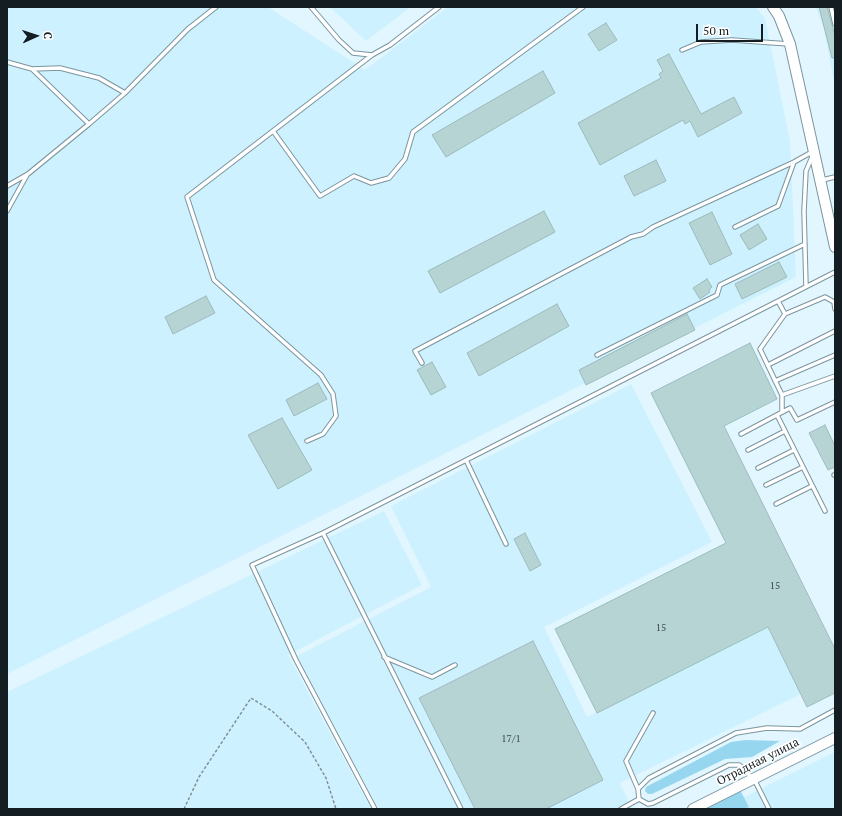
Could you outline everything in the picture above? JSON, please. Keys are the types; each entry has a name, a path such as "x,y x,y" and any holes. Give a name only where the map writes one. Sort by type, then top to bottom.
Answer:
{"main road":[{"path":"773,7 779,16 790,44 833,226 835,247"},
{"name":"Отрадная улица","path":"693,809 835,738"}],"lane":[{"path":"7,186 28,174 89,124 125,93 188,29 216,7"},
{"path":"311,7 339,40 353,53 372,55"},
{"path":"307,441 323,434 336,416 333,394 321,375 214,280 187,197 372,55 390,45 439,7"},
{"path":"273,131 320,196 354,176 371,183 389,178 405,159 413,132 583,7"},
{"path":"831,7 835,21"},
{"path":"682,50 701,42 732,40 790,44"},
{"path":"7,62 32,69 60,68 99,78 125,93"},
{"path":"32,69 89,124"},
{"path":"422,364 415,351 631,236 643,234 652,227 794,162 815,150"},
{"path":"806,286 806,171 815,150"},
{"path":"735,227 778,206 794,162"},
{"path":"7,211 28,174"},
{"path":"821,180 835,177"},
{"path":"597,355 717,294 720,285 805,244"},
{"path":"375,809 296,660 252,565 323,533 835,272"},
{"path":"782,412 782,395 760,349 785,314 825,297 834,302 835,309"},
{"path":"778,301 785,314"},
{"path":"768,364 835,331"},
{"path":"776,380 835,354"},
{"path":"782,395 835,376"},
{"path":"741,434 790,408 797,420 835,402"},
{"path":"777,415 825,511"},
{"path":"748,450 785,431"},
{"path":"758,468 794,450"},
{"path":"466,460 506,544"},
{"path":"766,485 803,467"},
{"path":"776,504 812,486"},
{"path":"323,533 461,809"},
{"path":"384,657 432,677 455,665"},
{"path":"638,789 649,778 736,733 767,728 800,729 835,710"},
{"path":"654,713 626,761 638,789 640,799 648,804 653,803 730,765 740,766 747,771 769,809"},
{"path":"621,809 640,799"}],"path":[{"path":"184,809 199,777 251,698 272,712 305,742 326,778 336,809"}],"shaded area":[{"path":"7,7 268,7 365,70 448,7 756,7 765,19 790,141 796,277 7,674"},
{"path":"330,7 411,7 366,41"},
{"path":"816,7 835,7 835,86 824,30"},
{"path":"631,384 712,542 544,627 587,717 768,627 801,694 620,783 632,809 379,809 297,656 431,587 391,506"},
{"path":"384,511 422,585 288,655 371,809 7,809 7,692"},
{"path":"745,740 780,741 752,757 725,759 652,794 648,794 645,791 646,787 731,742"},
{"path":"835,752 835,809 720,809"},
{"path":"740,790 749,807 744,809 704,809"}],"building":[{"path":"819,7 827,7 835,36 835,58 832,58"},
{"path":"606,23 617,40 599,51 588,34"},
{"path":"669,54 701,114 734,97 742,113 698,137 690,121 685,124 683,120 600,165 578,123 661,78 659,74 663,71 657,60"},
{"path":"543,71 555,93 446,157 432,135"},
{"path":"656,160 666,181 634,196 624,176"},
{"path":"544,211 555,232 440,293 428,271"},
{"path":"712,212 732,254 710,265 689,223"},
{"path":"758,224 767,239 749,250 740,235"},
{"path":"779,262 787,277 742,299 735,284"},
{"path":"707,279 712,287 709,290 710,292 700,299 693,288"},
{"path":"206,296 215,313 173,334 165,317"},
{"path":"557,304 569,326 479,376 467,353"},
{"path":"687,314 695,330 586,385 579,370"},
{"path":"750,343 777,399 724,426 835,649 835,693 807,707 768,627 597,713 555,629 726,543 651,393"},
{"path":"432,362 446,387 431,395 417,370"},
{"path":"318,383 327,399 294,416 286,400"},
{"path":"282,418 312,470 278,489 248,435"},
{"path":"825,425 835,446 835,467 828,470 809,433"},
{"path":"525,533 541,565 530,571 514,539"},
{"path":"533,641 603,780 546,809 475,809 419,698"}]}
